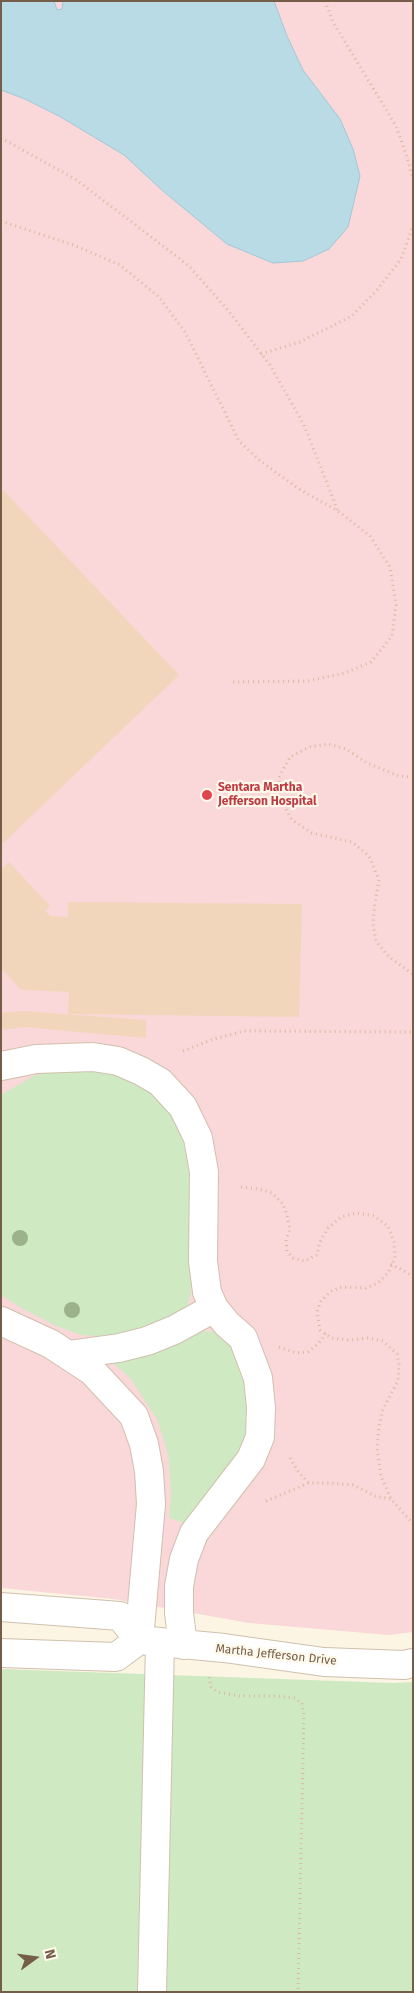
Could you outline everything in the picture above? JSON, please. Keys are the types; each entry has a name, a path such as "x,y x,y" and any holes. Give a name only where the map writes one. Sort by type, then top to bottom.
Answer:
{"street":[{"path":"1,1066 36,1059 93,1056 118,1061 160,1082 183,1107 198,1138 204,1172 203,1261 207,1292 214,1308 227,1324 243,1338 258,1378 261,1407 260,1437 251,1459 194,1533 184,1559 179,1586 179,1613 161,1643 116,1657 1,1653"},
{"path":"68,1355 119,1348 147,1341 174,1330 214,1308"},
{"path":"1,1321 51,1344 100,1379 134,1416 144,1444 149,1471 161,1643 152,1992"},
{"path":"1,1607 120,1616 161,1643"},
{"name":"Martha Jefferson Drive","path":"161,1643 324,1662 404,1665 413,1663"}],"path":[{"path":"325,1 333,22 396,126 413,179"},
{"path":"1,138 75,179 189,266 228,309 261,354 304,425 338,511"},
{"path":"1,221 76,246 120,266 159,297 185,332 239,441 259,460 299,489 338,511 370,536 390,567 396,605 392,636 370,662 345,673 308,681 230,682"},
{"path":"261,354 300,342 352,316 377,290 401,259 413,226"},
{"path":"413,777 399,776 367,763 346,749 328,744 308,747 290,757 279,777 280,798 292,820 312,833 352,842 368,856 379,880 374,903 376,942 389,957 413,974"},
{"path":"183,1051 244,1031 413,1032"},
{"path":"241,1188 258,1189 272,1193 283,1204 290,1229 286,1240 287,1251 293,1258 305,1261 317,1255 320,1242 328,1228 341,1217 357,1213 374,1216 388,1226 394,1242 394,1258 388,1273 378,1283 366,1288 342,1287 331,1291 321,1301 317,1312 320,1330 332,1338 350,1340 368,1338 383,1341 397,1354 399,1364 398,1381 383,1409 377,1448 381,1476 391,1499 413,1524"},
{"path":"392,1264 413,1276"},
{"path":"279,1347 296,1353 308,1352 326,1334"},
{"path":"290,1458 299,1473 309,1483"},
{"path":"266,1501 309,1483 353,1485 374,1496 391,1499"},
{"path":"209,1677 211,1688 218,1692 239,1696 294,1698 302,1703 304,1716 298,1992"}],"shaded area":[{"name":"Sentara Martha Jefferson Hospital","path":"1,1 413,1 413,1632 389,1635 249,1623 114,1599 1,1588"}],"green space":[{"path":"69,1070 109,1072 135,1082 154,1094 182,1128 191,1156 191,1294 186,1310 166,1325 107,1337 81,1335 56,1326 1,1295 1,1095 35,1075"},
{"path":"202,1331 220,1332 246,1364 249,1440 188,1524 169,1518 171,1491 168,1454 157,1419 130,1378 113,1363 116,1359"},
{"path":"1,1669 393,1683 413,1682 413,1992 1,1992"}],"water":[{"path":"1,1 54,1 57,10 62,9 63,1 274,1 287,36 303,70 340,119 353,149 360,176 348,227 329,249 303,261 273,263 227,244 163,191 124,155 59,116 25,99 1,90"}],"building":[{"path":"1,488 179,675 1,845"},
{"path":"9,862 50,906 45,911 50,916 68,917 68,902 302,904 299,1017 68,1014 69,992 21,990 1,968 1,866 3,868"},
{"path":"22,1011 146,1020 146,1038 24,1027 1,1030 1,1013"}],"place":[{"name":"Sentara Martha Jefferson Hospital","path":"207,795"}]}
